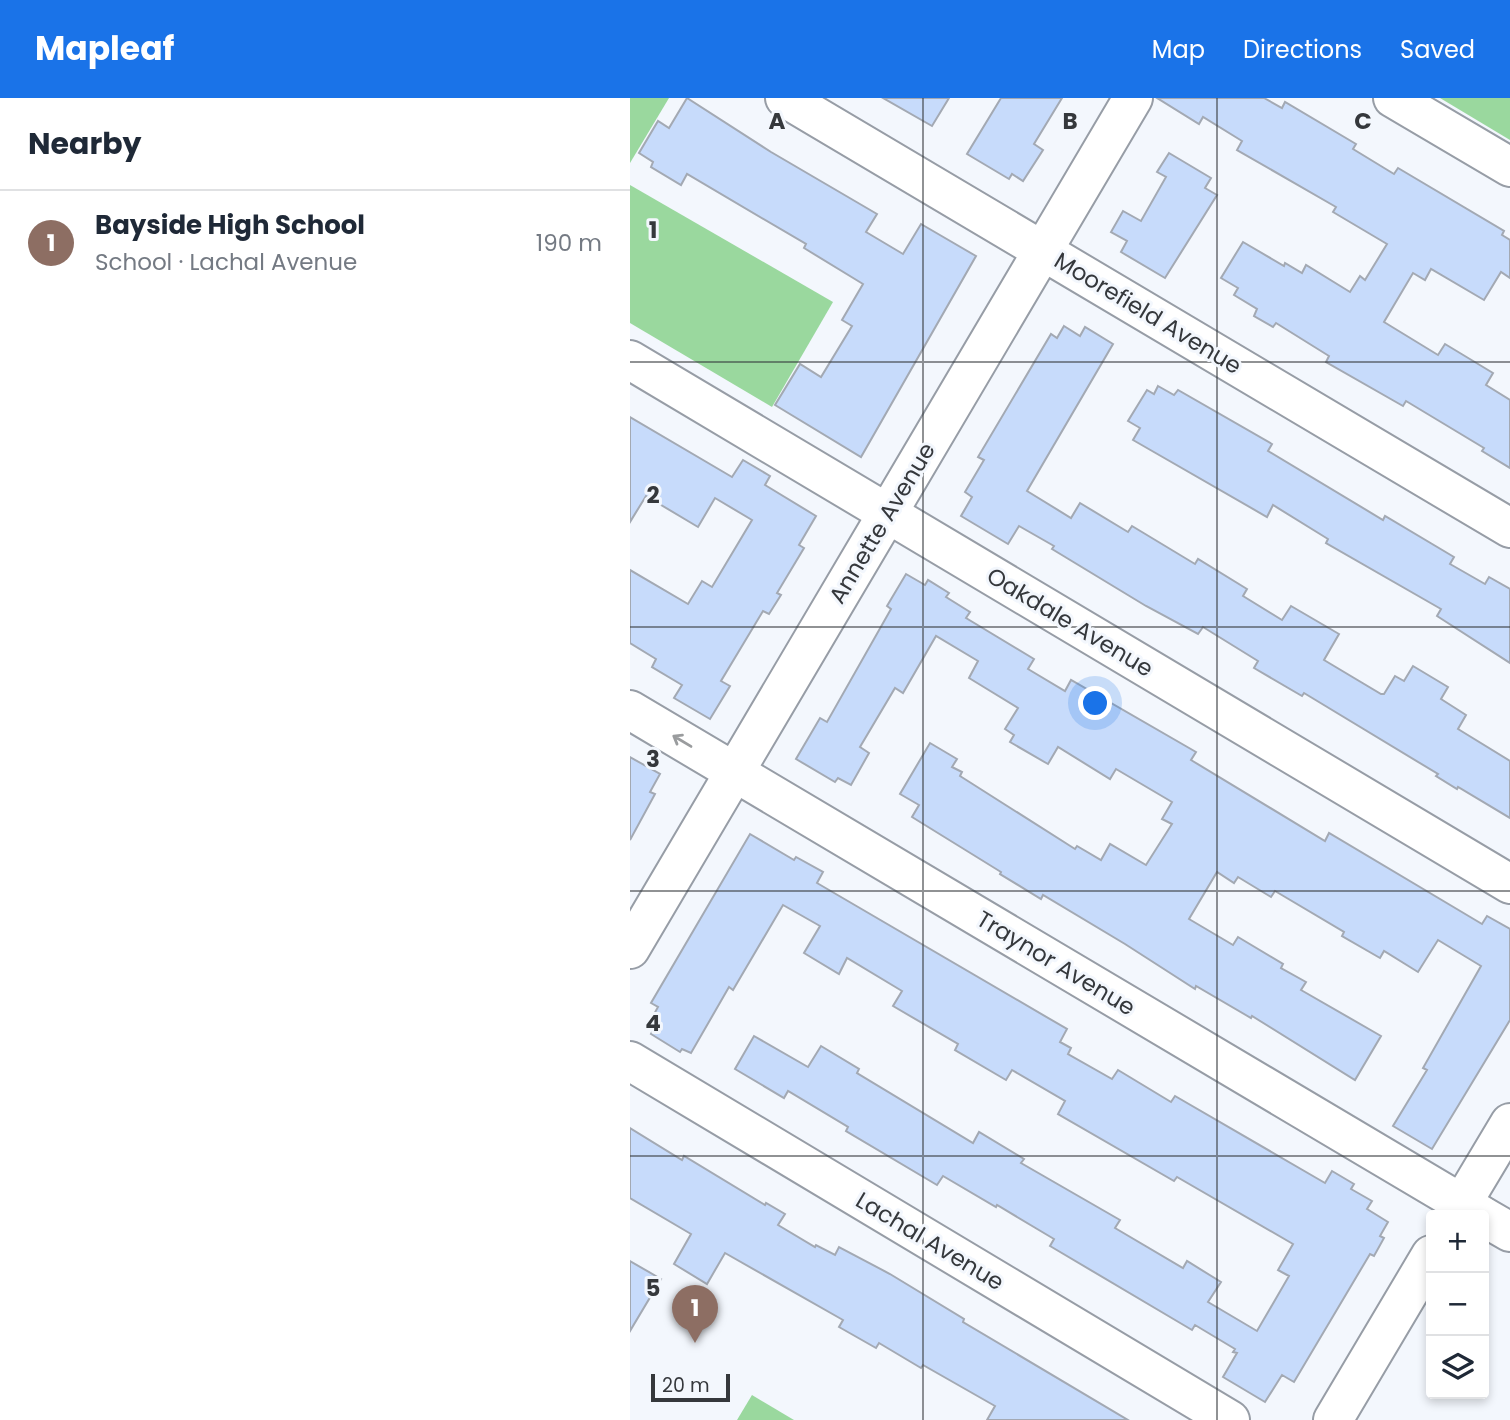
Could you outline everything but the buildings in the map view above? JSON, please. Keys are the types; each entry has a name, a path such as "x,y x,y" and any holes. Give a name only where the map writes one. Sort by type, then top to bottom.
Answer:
{"street":[{"name":"Moorefield Avenue","path":"785,98 1510,528"},
{"name":"Annette Avenue","path":"630,949 1133,98"},
{"path":"1393,98 1510,167"},
{"name":"Oakdale Avenue","path":"630,359 1510,884"},
{"name":"Traynor Avenue","path":"630,710 1465,1210"},
{"name":"Lachal Avenue","path":"630,1062 1230,1420"},
{"path":"1471,1210 1510,1123"},
{"name":"Traynor Avenue","path":"1489,1222 1510,1232"},
{"path":"1333,1420 1426,1263"}],"green space":[{"path":"630,98 669,98 630,163"},
{"path":"1440,98 1510,98 1510,140"},
{"path":"630,185 833,302 772,407 630,323"},
{"path":"752,1395 794,1420 737,1420"}],"place":[{"name":"Bayside High School","path":"695,1343"}]}
